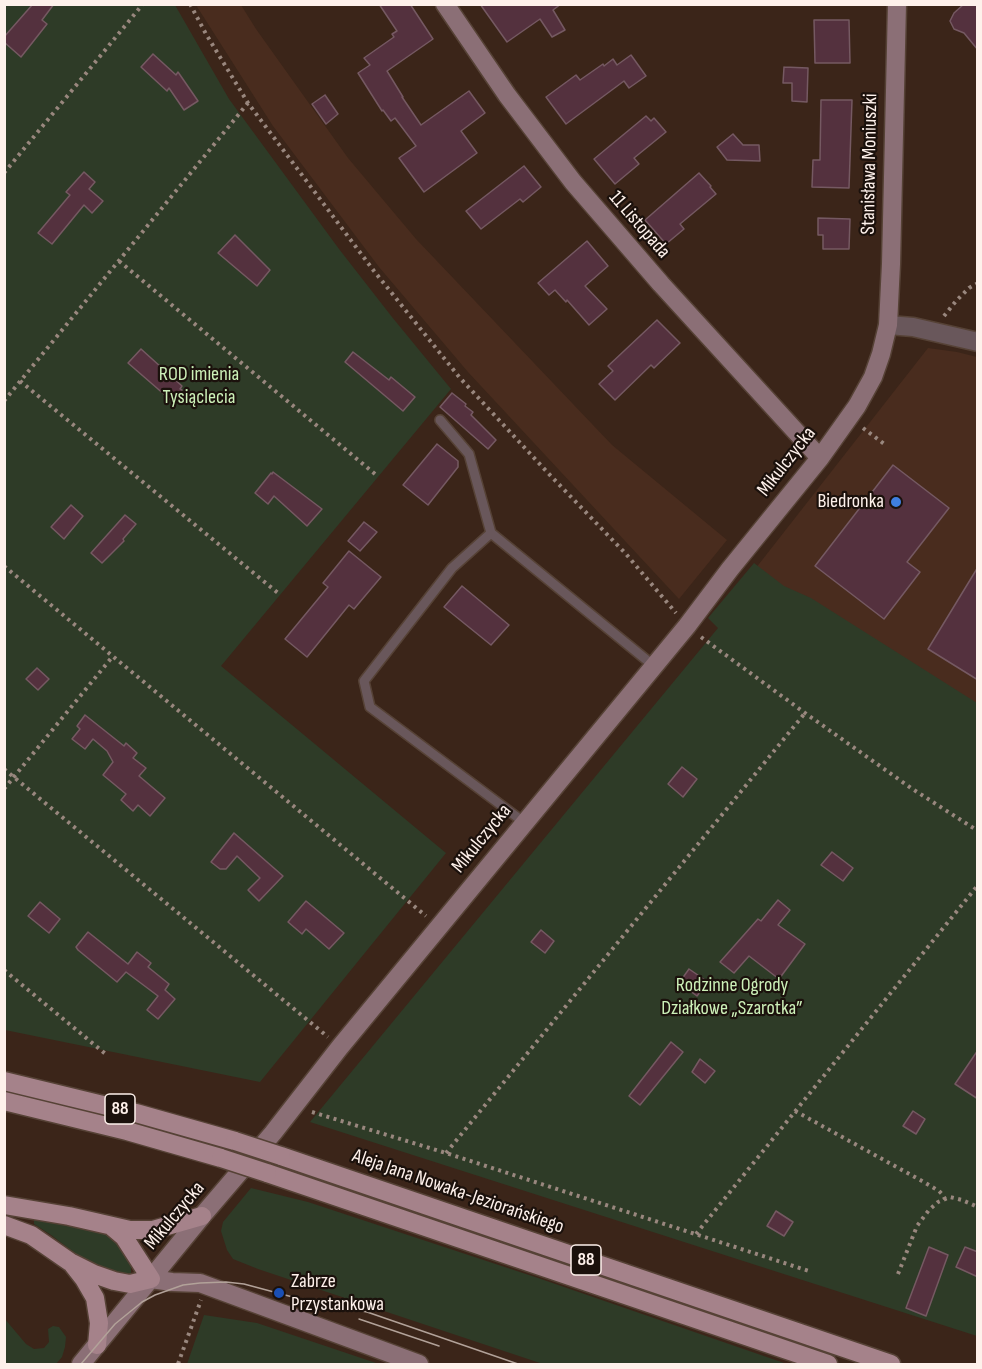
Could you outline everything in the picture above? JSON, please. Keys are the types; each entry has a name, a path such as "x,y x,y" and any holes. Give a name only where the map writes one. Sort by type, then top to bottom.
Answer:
{"main road":[{"name":"Aleja Jana Nowaka-Jeziorańskiego","path":"4,1081 136,1113 235,1141 891,1365"},
{"name":"88","path":"4,1101 127,1131 221,1158 828,1365"},
{"path":"4,1205 69,1216 130,1230 153,1230 202,1216"},
{"path":"4,1225 31,1235 70,1262 94,1274 130,1284 151,1279 124,1237 111,1226"},
{"path":"70,1262 84,1279 95,1298 99,1323 97,1345"}],"street":[{"name":"11 Listopada","path":"445,4 507,95 573,182 653,275 820,458"},
{"name":"Stanisława Moniuszki","path":"888,325 897,4"},
{"name":"Mikulczycka","path":"81,1365 687,626 820,458 857,406 873,377 888,325"},
{"path":"888,325 913,327 978,342"},
{"path":"151,1279 200,1283 419,1365"}],"lane":[{"path":"440,420 469,454 491,533 654,666"},
{"path":"491,533 452,568 364,681 370,707 525,823"}],"path":[{"path":"4,173 143,4"},
{"path":"190,4 248,103 374,271 460,378 626,554 687,626 804,713 911,788 978,831"},
{"path":"4,401 248,103"},
{"path":"119,261 375,474"},
{"path":"939,322 956,301 969,288 978,283"},
{"path":"20,381 278,593"},
{"path":"862,427 887,446"},
{"path":"4,566 439,927"},
{"path":"4,789 113,656"},
{"path":"446,1153 804,713"},
{"path":"4,770 340,1047"},
{"path":"696,1234 978,885"},
{"path":"4,970 108,1056"},
{"path":"295,1104 317,1114 446,1153 812,1272"},
{"path":"795,1111 922,1180 939,1191 945,1199"},
{"path":"898,1274 916,1226 928,1210 938,1202 950,1197 978,1207"},
{"path":"178,1365 207,1286"}],"shaded area":[{"path":"196,5 241,5 348,158 416,239 612,445 727,540 679,599 468,372 379,267 273,126"},
{"path":"928,348 977,357 977,729 752,573"}],"green space":[{"name":"ROD imienia Tysiąclecia","path":"4,5 175,5 229,99 339,249 451,389 221,666 446,853 260,1082 5,1030"},
{"name":"Rodzinne Ogrody Działkowe „Szarotka”","path":"754,563 784,586 811,598 977,703 977,1336 310,1122 718,628 708,618"},
{"path":"251,1188 308,1202 787,1364 543,1364 233,1259 227,1250 221,1231 223,1222"},
{"path":"38,1218 111,1236 116,1239 131,1265 131,1273 113,1273 84,1260 34,1224 34,1220"},
{"path":"204,1315 257,1323 379,1364 187,1364"},
{"path":"4,1318 26,1344 34,1349 44,1348 49,1342 48,1329 53,1326 59,1327 66,1337 62,1357 56,1364 5,1364"}],"building":[{"path":"33,4 54,4 42,20 47,24 21,57 4,42 4,37"},
{"path":"379,4 410,4 433,39 387,71 421,125 469,91 485,113 461,131 477,153 424,192 399,158 416,146 395,118 391,121 382,111 358,73 370,65 364,58 394,37 392,34 397,31"},
{"path":"480,4 561,4 553,10 565,30 552,37 540,19 507,42"},
{"path":"964,4 978,4 978,50 964,33 954,29 950,21 954,13"},
{"path":"814,20 849,20 850,63 815,63"},
{"path":"153,54 176,75 178,72 198,101 184,110 169,88 167,91 141,67"},
{"path":"631,55 646,76 629,88 624,81 566,124 546,97 576,75 580,80 613,59 617,65"},
{"path":"784,67 808,68 807,102 792,101 792,83 783,83"},
{"path":"325,95 338,114 326,124 312,104"},
{"path":"821,100 852,100 849,188 812,187 813,160 820,160"},
{"path":"646,116 651,121 654,118 666,132 634,158 639,164 615,184 594,159"},
{"path":"733,134 743,145 759,145 760,161 727,160 717,147"},
{"path":"524,166 541,187 523,202 520,199 481,229 466,211"},
{"path":"84,172 95,182 89,189 103,201 92,213 84,205 52,244 38,233 70,195 66,192"},
{"path":"699,173 716,194 680,224 684,229 666,244 645,220"},
{"path":"818,218 850,219 849,249 823,249 823,235 818,235"},
{"path":"235,235 270,270 257,286 218,253"},
{"path":"587,241 608,266 585,286 607,309 589,325 555,290 549,295 538,283"},
{"path":"657,320 680,343 654,368 651,365 615,400 599,384 613,371 608,366"},
{"path":"141,349 182,386 180,389 182,390 173,402 128,363"},
{"path":"353,352 389,380 391,377 415,397 403,411 345,362"},
{"path":"452,393 466,404 465,406 473,412 471,415 496,440 488,449 440,407"},
{"path":"437,444 458,461 458,467 428,505 403,485"},
{"path":"893,465 949,508 907,562 920,572 884,619 815,566"},
{"path":"273,472 322,509 307,526 274,496 268,504 255,493"},
{"path":"71,505 83,516 64,539 51,527"},
{"path":"125,515 136,524 123,539 124,541 102,563 91,553"},
{"path":"364,522 377,532 360,551 348,541"},
{"path":"349,551 381,577 354,609 349,605 307,657 285,639 328,587 323,583"},
{"path":"978,567 978,680 928,649"},
{"path":"462,586 509,625 491,645 444,607"},
{"path":"37,668 49,679 38,690 26,679"},
{"path":"85,715 124,746 126,743 137,753 133,758 146,768 139,776 165,798 150,816 138,805 133,811 121,800 126,794 103,775 113,762 107,751 93,739 85,749 72,739 80,729 77,726"},
{"path":"682,767 697,779 683,797 668,784"},
{"path":"234,833 283,876 259,901 248,890 260,878 237,856 226,869 220,869 211,862"},
{"path":"832,852 853,868 843,881 821,865"},
{"path":"778,900 790,910 778,925 805,944 779,979 749,956 734,973 720,962 758,919 761,921"},
{"path":"306,901 344,933 329,949 306,929 302,934 288,922"},
{"path":"40,902 60,919 49,933 28,916"},
{"path":"541,930 554,941 545,953 531,942"},
{"path":"88,932 128,964 137,952 151,963 148,967 169,984 165,990 175,999 158,1019 147,1010 158,996 126,972 117,982 78,950 76,947"},
{"path":"689,969 708,982 697,996 679,983"},
{"path":"671,1042 683,1052 640,1105 629,1096"},
{"path":"978,1050 978,1099 955,1084"},
{"path":"700,1059 715,1071 705,1083 692,1072"},
{"path":"913,1111 925,1119 916,1134 903,1126"},
{"path":"776,1211 793,1222 784,1236 767,1226"},
{"path":"929,1247 948,1255 926,1316 906,1308"},
{"path":"965,1247 978,1252 978,1277 956,1267"}],"tram line":[{"path":"81,1364 115,1324 142,1302 183,1285 226,1282 367,1312 518,1364"},
{"path":"359,1319 439,1346"}],"place":[{"name":"Biedronka","path":"896,502"},
{"name":"Zabrze Przystankowa","path":"279,1293"}]}
